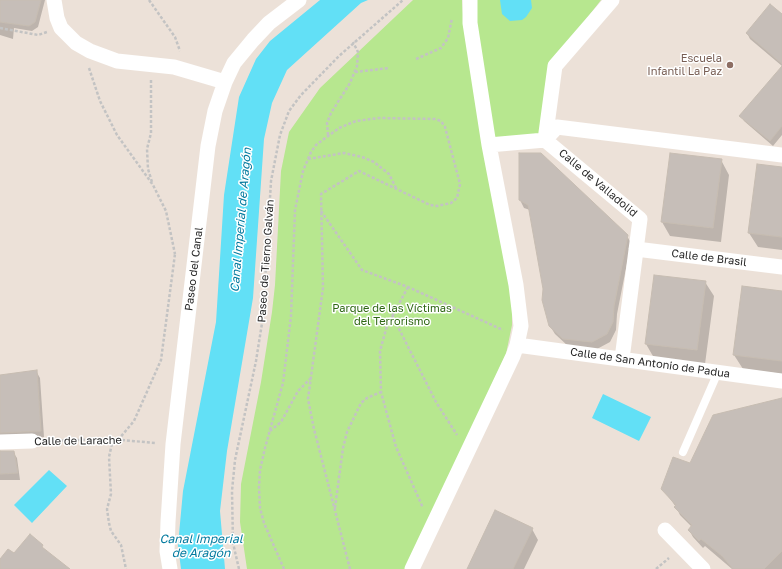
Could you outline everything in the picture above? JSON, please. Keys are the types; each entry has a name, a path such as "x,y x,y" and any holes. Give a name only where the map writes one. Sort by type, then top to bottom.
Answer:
{"street":[{"path":"54,0 56,18 61,28 84,48 102,57 118,61 174,67 225,82"},
{"name":"Paseo del Canal","path":"170,569 167,551 174,444 208,146 215,111 225,82 234,63 269,23 298,0"},
{"path":"412,569 517,345 520,326 519,306 501,202 489,145 470,23 470,0"},
{"path":"544,140 555,66 612,0"},
{"path":"489,145 544,140 557,127 782,155"},
{"name":"Calle de Valladolid","path":"544,140 640,219 622,359"},
{"name":"Calle de Brasil","path":"636,249 782,267"},
{"name":"Calle de San Antonio de Padua","path":"517,345 782,381"},
{"name":"Calle de Larache","path":"0,442 32,441"},
{"path":"665,530 703,569"}],"lane":[{"path":"683,452 718,372"}],"path":[{"path":"149,0 174,37 187,70"},
{"name":"Paseo de Tierno Galván","path":"239,569 233,543 232,491 235,460 256,361 263,317 271,181 280,134 289,111 301,95 353,42 403,0"},
{"path":"416,59 441,48 448,38 453,16"},
{"path":"0,28 38,35 61,28"},
{"path":"328,136 327,123 331,113 350,83 355,72 358,52 353,42"},
{"path":"84,48 90,74 100,101 117,135 153,185 166,211 175,254 161,360 134,421 118,440"},
{"path":"153,64 151,80 151,132 147,149 148,169 153,185"},
{"path":"355,72 389,68"},
{"path":"284,569 264,523 260,508 260,470 283,383 291,316 295,210 298,185 308,159 316,145 340,128 356,121 380,118 423,118 441,121 446,127 450,139 460,184 457,198 451,203 437,206 430,205 359,172 320,194 323,288 308,399 314,429 350,569"},
{"path":"308,159 344,153 362,157 374,162 389,174 396,189"},
{"path":"321,211 362,270 408,287 505,331"},
{"path":"175,254 181,252"},
{"path":"408,287 387,326 380,351 381,392 396,447 424,510"},
{"path":"392,315 436,402 460,439"},
{"path":"270,432 281,422 298,391 311,378"},
{"path":"335,511 343,448 347,432 361,403 367,398 381,392"},
{"path":"113,439 109,457 111,494 107,509 111,531 121,545 126,569"},
{"name":"Calle de Larache","path":"32,441 113,439 156,443"}],"green space":[{"name":"Parque de las Víctimas del Terrorismo","path":"413,0 462,0 464,30 512,302 512,325 506,354 406,569 247,569 240,522 241,484 261,382 272,312 275,285 281,171 289,132 320,88"},
{"path":"470,0 601,0 551,65 541,135 488,138"}],"water":[{"name":"Canal Imperial de Aragón","path":"320,0 368,0 361,3 287,70 272,103 264,139 253,298 227,451 220,511 225,569 181,569 178,545 183,491 216,322 224,195 239,97 256,59 270,41"},
{"path":"500,0 531,0 532,8 522,20 510,21 502,14"},
{"path":"603,394 651,417 639,441 592,418"},
{"path":"49,470 67,486 32,523 14,505"}],"building":[{"path":"0,0 41,0 35,22 29,26 0,22"},
{"path":"770,4 782,14 782,64 746,33"},
{"path":"782,66 782,126 770,141 739,116"},
{"path":"519,153 541,153 628,235 614,306 613,322 607,334 592,342 563,339 549,326 542,300 543,289 528,205 519,200"},
{"path":"670,153 722,159 713,228 661,222"},
{"path":"757,164 782,167 782,237 748,233"},
{"path":"654,275 706,281 697,350 645,344"},
{"path":"742,286 782,291 782,361 733,355"},
{"path":"37,370 41,431 0,433 0,375"},
{"path":"782,398 782,551 764,569 733,569 722,556 701,539 699,541 688,530 692,525 674,507 676,505 661,489 673,457 690,463 713,415"},
{"path":"0,451 14,451 18,473 0,474"},
{"path":"495,510 533,528 513,569 467,569"},
{"path":"30,534 43,545 42,547 70,569 0,569 0,559 8,549 14,553"}],"place":[{"name":"Escuela Infantil La Paz","path":"730,65"}]}
